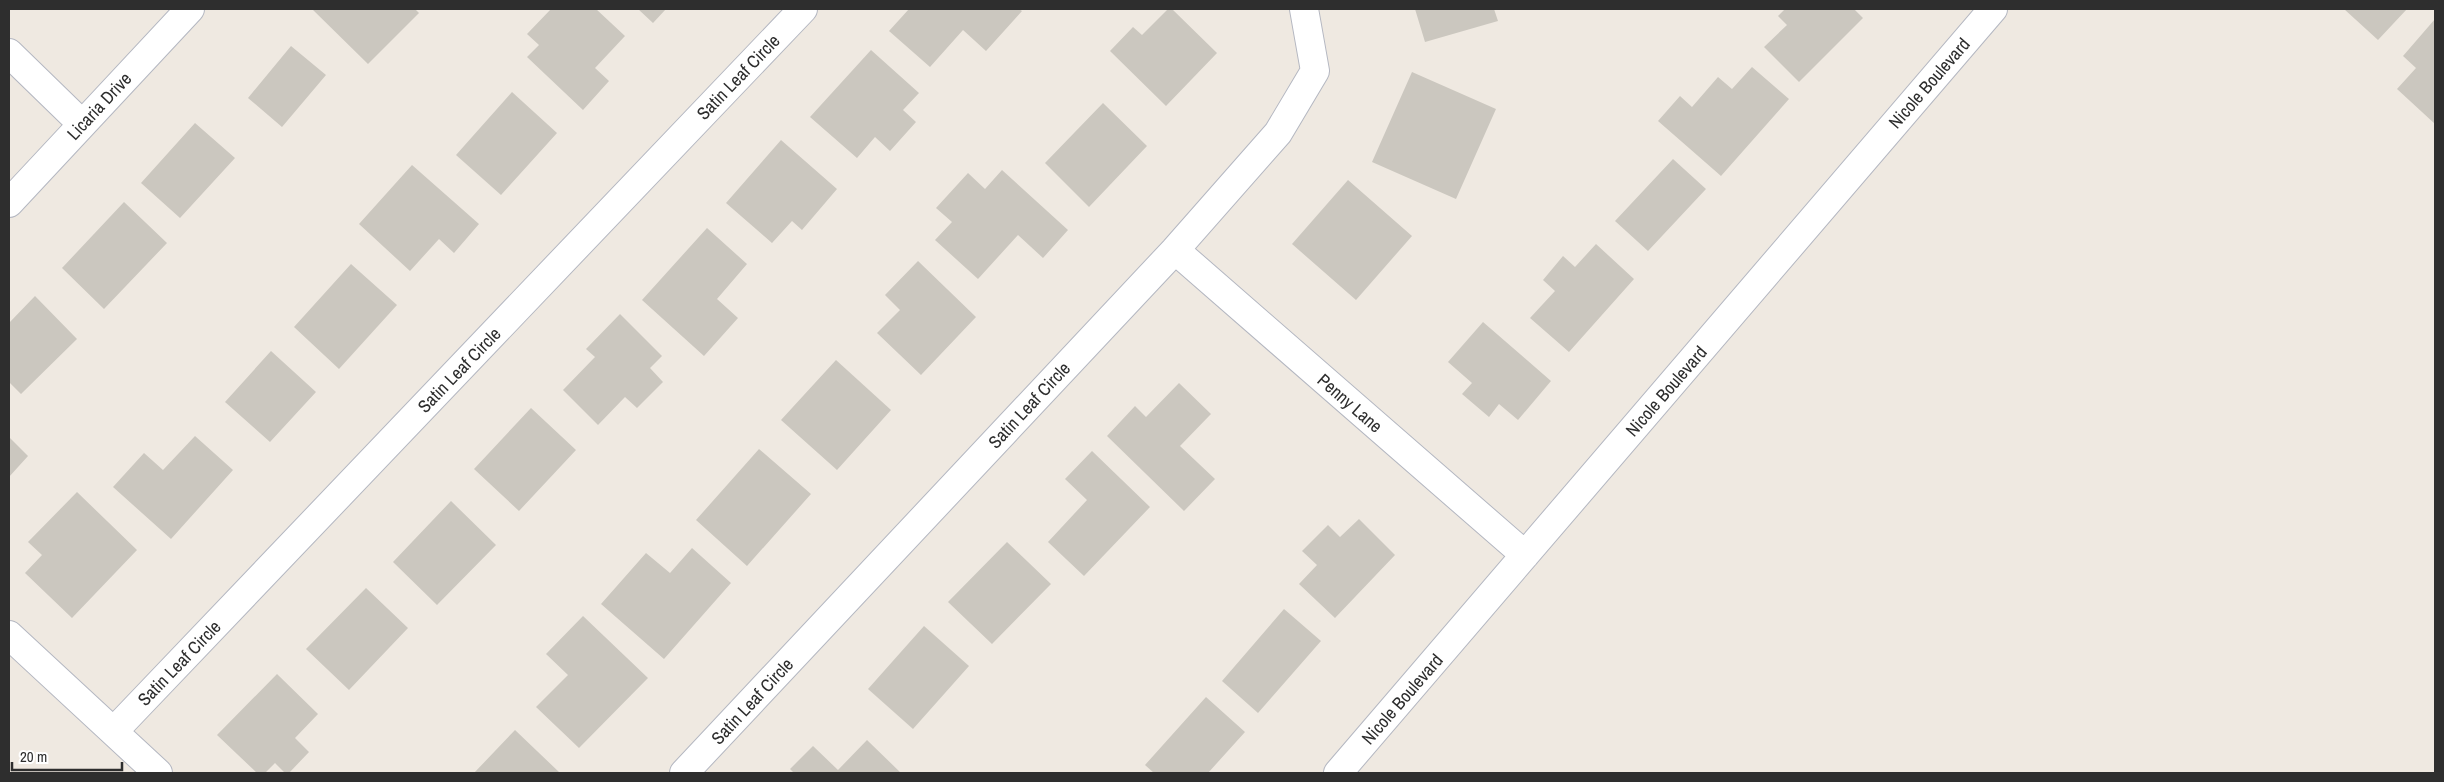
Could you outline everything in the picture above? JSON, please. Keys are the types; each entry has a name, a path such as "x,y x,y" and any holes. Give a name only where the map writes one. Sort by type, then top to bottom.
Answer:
{"street":[{"name":"Licaria Drive","path":"9,203 190,9"},
{"name":"Satin Leaf Circle","path":"114,731 803,9"},
{"name":"Satin Leaf Circle","path":"684,773 1175,250 1278,133 1315,71 1304,9"},
{"name":"Nicole Boulevard","path":"1338,773 1994,9"},
{"path":"9,53 82,124"},
{"name":"Penny Lane","path":"1175,250 1525,555"},
{"path":"9,635 158,773"}],"building":[{"path":"312,9 415,9 419,13 368,64"},
{"path":"551,9 596,9 625,36 595,68 609,81 583,110 527,57 539,45 527,34"},
{"path":"638,9 666,9 653,23"},
{"path":"909,9 1019,9 1022,11 986,51 963,30 930,67 889,31"},
{"path":"1168,9 1172,9 1217,53 1166,106 1110,51 1133,27 1142,35"},
{"path":"1415,9 1494,9 1498,21 1425,42"},
{"path":"1785,9 1854,9 1863,18 1799,82 1764,47 1787,25 1778,16"},
{"path":"2344,9 2407,9 2378,40"},
{"path":"2435,19 2435,124 2397,89 2416,68 2403,56"},
{"path":"291,46 326,75 282,127 248,98"},
{"path":"871,50 919,93 903,110 916,122 890,151 875,137 857,158 810,117"},
{"path":"1752,67 1789,99 1721,176 1658,121 1680,96 1692,107 1718,77 1732,89"},
{"path":"1412,72 1496,109 1456,199 1372,162"},
{"path":"512,92 557,133 501,195 456,155"},
{"path":"1103,103 1147,146 1089,207 1045,163"},
{"path":"195,123 235,158 180,218 141,183"},
{"path":"781,140 837,189 802,230 792,221 772,243 726,203"},
{"path":"1673,159 1706,189 1648,251 1615,221"},
{"path":"412,165 479,224 454,253 439,239 410,271 359,224"},
{"path":"1002,170 1068,230 1043,258 1018,235 978,279 935,240 952,222 936,208 968,173 985,189"},
{"path":"1348,180 1412,236 1356,300 1292,244"},
{"path":"124,202 167,243 104,309 62,268"},
{"path":"707,228 747,264 717,299 738,318 704,356 642,300"},
{"path":"1596,244 1634,279 1569,352 1530,318 1555,291 1543,280 1563,256 1575,267"},
{"path":"918,261 976,317 921,375 877,333 900,310 885,295"},
{"path":"351,264 397,305 339,369 294,327"},
{"path":"35,296 77,339 21,394 9,382 9,323"},
{"path":"620,314 662,356 650,368 663,382 637,408 625,397 598,425 563,390 595,357 586,349"},
{"path":"1483,322 1551,381 1518,420 1499,404 1489,417 1462,394 1472,383 1448,362"},
{"path":"271,351 316,392 270,442 225,402"},
{"path":"836,360 891,410 837,470 781,420"},
{"path":"1179,383 1211,414 1180,446 1215,479 1184,511 1107,436 1135,406 1146,417"},
{"path":"531,408 576,450 519,511 474,469"},
{"path":"195,436 233,470 171,539 113,487 144,453 163,470"},
{"path":"9,437 28,456 9,477"},
{"path":"759,449 811,494 747,566 696,520"},
{"path":"1092,451 1150,507 1084,576 1048,542 1087,500 1065,479"},
{"path":"77,492 137,550 72,618 25,573 42,555 28,542"},
{"path":"451,501 496,545 437,605 393,562"},
{"path":"1359,519 1395,555 1335,618 1299,584 1317,565 1302,551 1328,525 1340,537"},
{"path":"1007,542 1051,584 992,644 948,602"},
{"path":"692,548 731,583 664,659 601,604 646,553 670,573"},
{"path":"366,588 408,628 349,690 306,649"},
{"path":"1284,609 1321,641 1258,713 1222,681"},
{"path":"583,616 648,678 579,748 536,707 568,675 546,654"},
{"path":"924,626 969,666 913,729 868,689"},
{"path":"277,674 318,714 295,738 309,752 289,773 285,773 275,763 265,773 257,773 217,735"},
{"path":"1206,697 1245,732 1208,773 1154,773 1145,765"},
{"path":"515,730 559,772 474,773"},
{"path":"867,740 901,773 794,773 790,769 813,746 838,770"}]}
